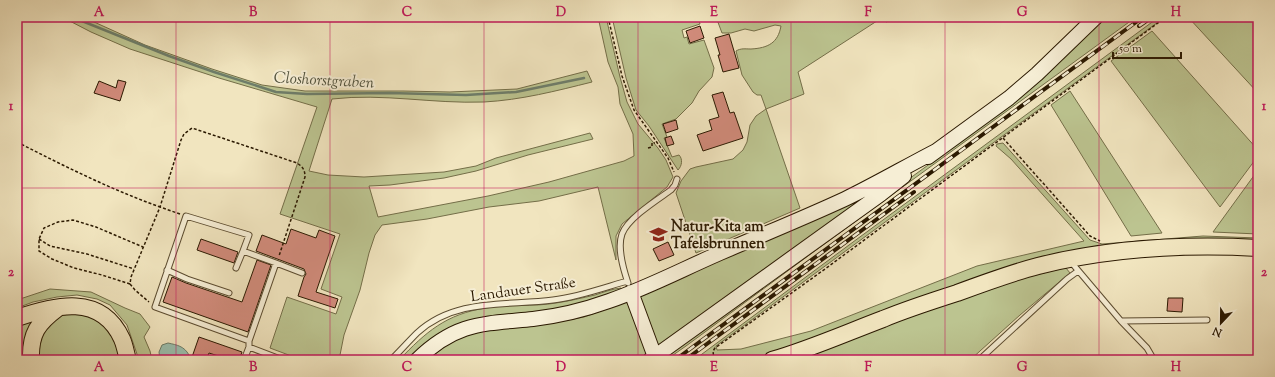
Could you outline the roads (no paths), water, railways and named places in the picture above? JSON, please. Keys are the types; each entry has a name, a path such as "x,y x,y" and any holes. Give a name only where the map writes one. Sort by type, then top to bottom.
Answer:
{"main road":[{"path":"629,287 652,358 881,194 936,151 1009,98 1037,74 1096,17"},
{"path":"417,360 427,350 442,340 455,332 469,327 485,323 558,315 582,310 629,287 844,199 936,151"},
{"path":"772,360 831,340 884,318 986,282 1038,266 1074,266 1110,253 1152,248 1198,246 1258,248"},
{"path":"17,318 40,310 69,306 96,311 111,322 117,330 122,340 128,360"},
{"path":"31,360 31,347 39,325 45,318 58,308"}],"lane":[{"path":"629,287 621,250 620,242 622,232 635,217 671,190 677,180"},
{"path":"236,268 249,235 186,216 155,307 249,341"},
{"path":"243,251 302,273"},
{"path":"244,360 249,347 249,341 276,264"},
{"path":"979,360 1067,278 1074,266 1121,321 1147,348 1154,360"},
{"path":"167,270 229,294"},
{"name":"Landauer Straße","path":"391,360 417,333 433,322 457,311 482,305 553,300 629,287"},
{"path":"1121,321 1207,320"},
{"path":"249,347 283,360"}],"waterway":[{"name":"Closhorstgraben","path":"74,17 169,56 276,92 307,94 390,93 466,95 516,92 584,78"}],"railway":[{"path":"675,360 1143,17"},
{"path":"1139,26 1152,17"},
{"path":"685,360 914,192"}],"place":[{"name":"Natur-Kita am Tafelsbrunnen","path":"658,235"}]}
